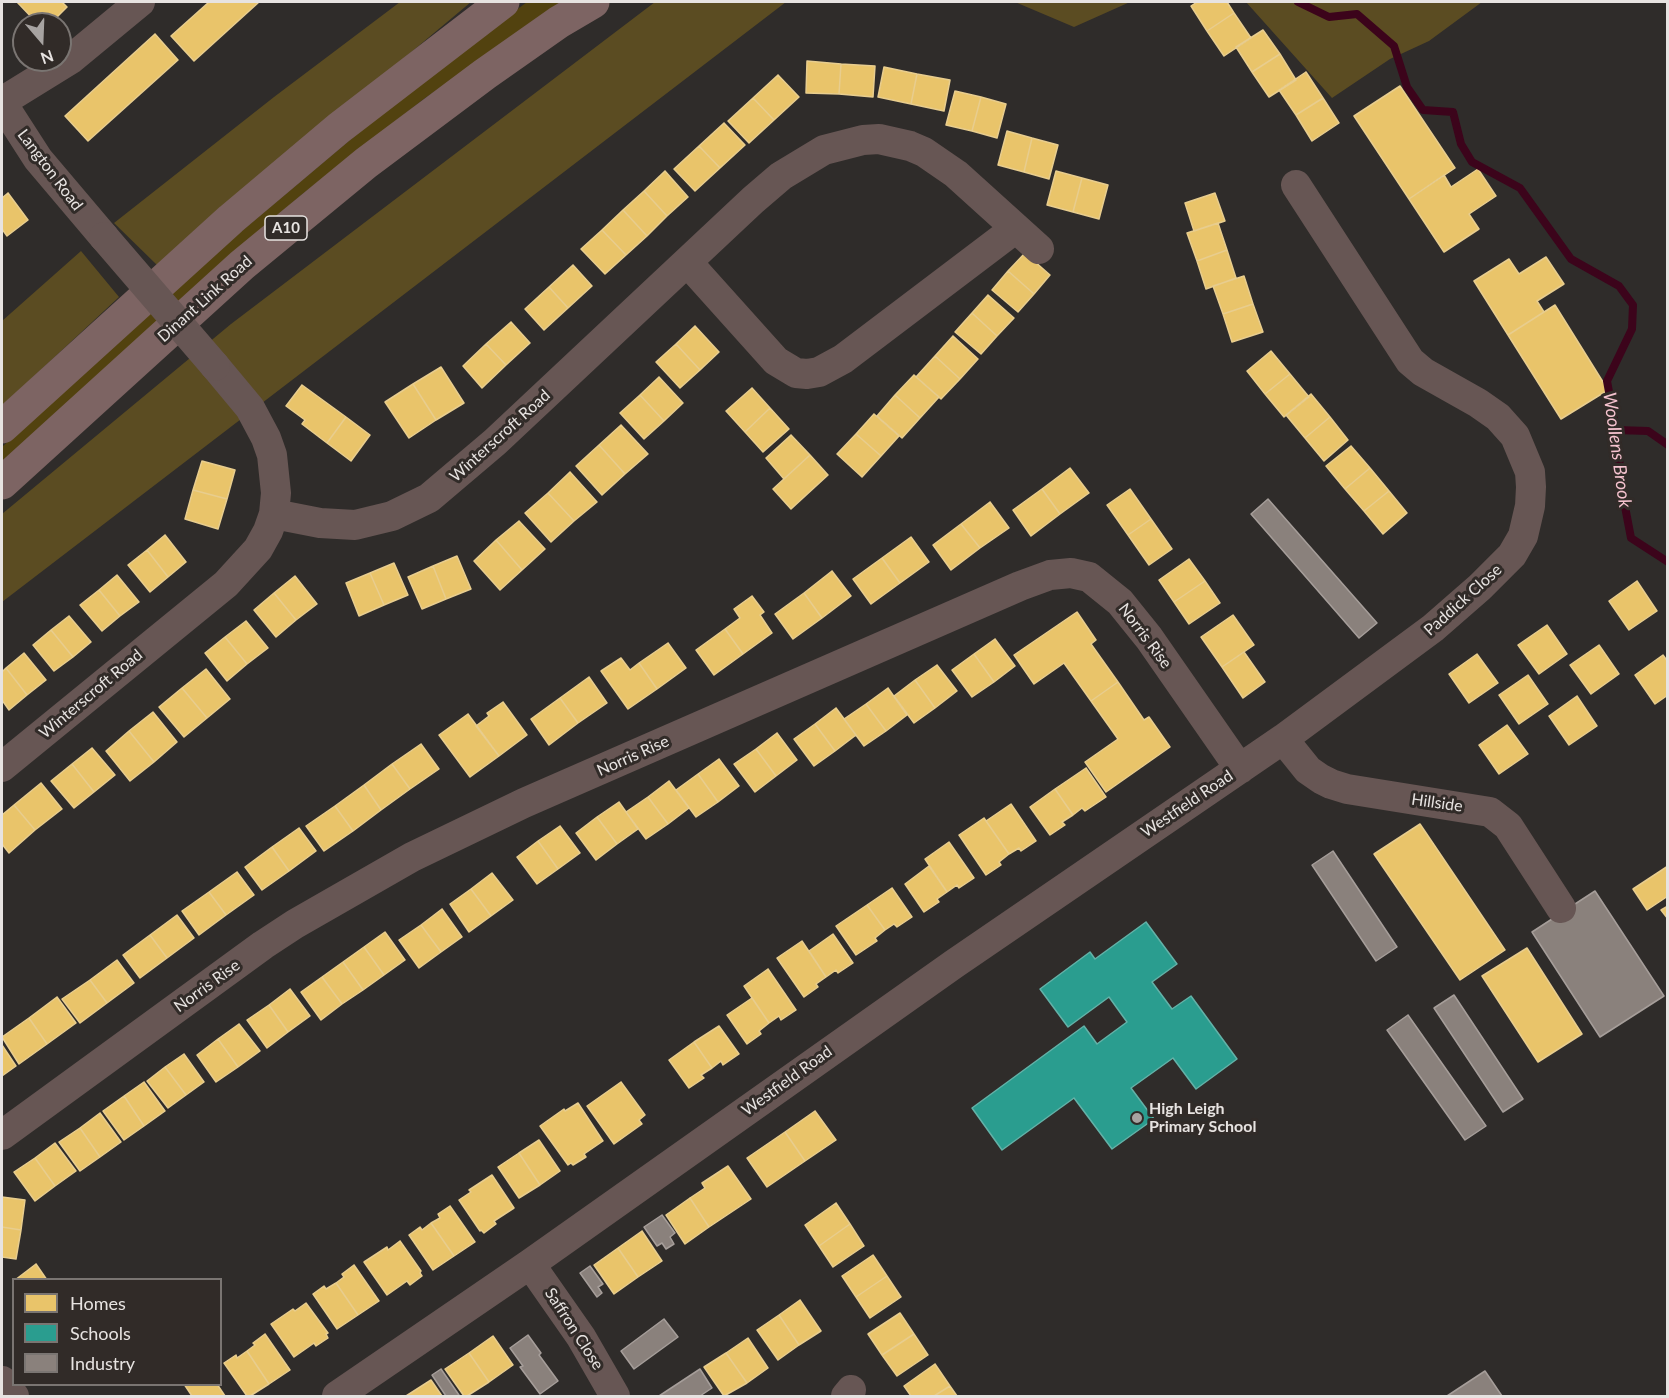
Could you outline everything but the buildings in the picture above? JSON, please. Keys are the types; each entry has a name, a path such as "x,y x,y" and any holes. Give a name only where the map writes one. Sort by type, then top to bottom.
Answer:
{"main road":[{"name":"A10","path":"2,427 231,219 339,128 503,2"},
{"name":"Dinant Link Road","path":"2,483 242,265 366,163 485,74 559,22 593,2"}],"street":[{"path":"2,100 71,59 140,2"},
{"name":"Langton Road","path":"2,100 38,159 215,366"},
{"name":"Winterscroft Road","path":"274,514 320,523 355,525 392,516 429,498 495,442 753,200 781,176 824,150 863,140 879,139 897,142 924,152 956,174 1039,249"},
{"name":"Paddick Close","path":"1240,769 1412,644 1480,587 1512,555 1523,536 1531,496 1530,472 1515,436 1498,417 1423,372 1410,361 1296,185"},
{"path":"688,263 776,361 796,373 807,374 819,372 843,359 1016,228"},
{"name":"Winterscroft Road","path":"2,767 226,584 258,549 268,531 274,514 276,493 275,475 266,438 250,408 215,366"},
{"name":"Norris Rise","path":"2,1135 271,940 332,902 412,857 524,803 1020,586 1050,575 1071,573 1089,578 1120,602 1136,620 1240,769"},
{"name":"Hillside","path":"1283,739 1308,770 1331,784 1347,789 1490,812 1508,826 1561,908"},
{"name":"Westfield Road","path":"337,1396 530,1264 954,964 1240,769"},
{"name":"Saffron Close","path":"530,1264 581,1337 615,1396"},
{"path":"2,1381 14,1396"}],"shaded area":[{"path":"400,2 471,2 157,265 114,223 274,97"},
{"path":"527,2 566,2 425,98 300,196 2,464 2,447 174,288 413,87"},
{"path":"655,2 786,2 2,602 2,514 231,324"},
{"path":"1015,2 1130,2 1074,27"},
{"path":"1246,2 1482,2 1429,41 1390,59 1332,98"},
{"path":"81,251 119,297 2,406 2,321"}],"waterway":[{"name":"Woollens Brook","path":"1298,2 1329,17 1357,14 1394,46 1407,87 1423,110 1453,112 1461,144 1472,162 1520,188 1571,259 1619,286 1633,305 1632,329 1607,381 1631,538 1668,562"},
{"path":"1616,430 1648,431 1668,445"}],"place":[{"name":"High Leigh Primary School","path":"1137,1118"}]}
